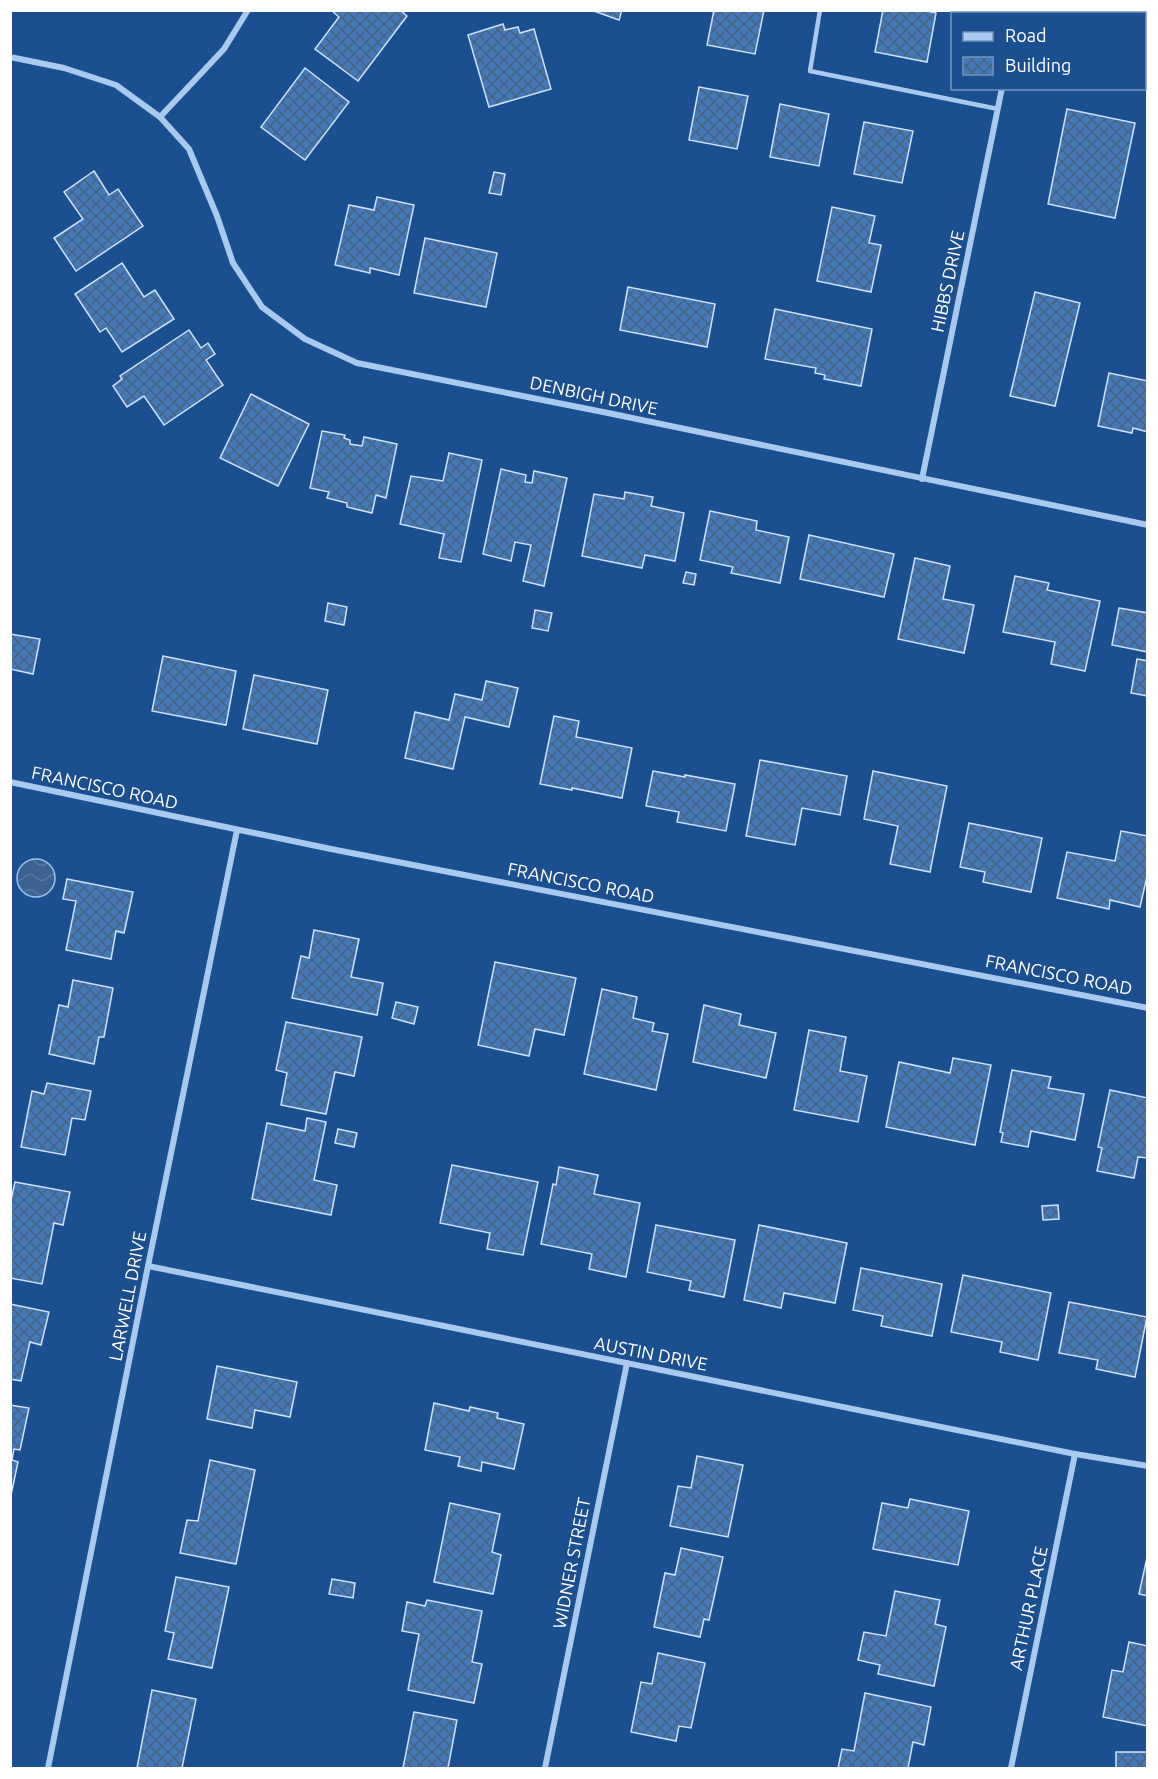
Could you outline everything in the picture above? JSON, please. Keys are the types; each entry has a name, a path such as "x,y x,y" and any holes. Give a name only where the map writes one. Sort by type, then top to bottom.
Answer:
{"street":[{"path":"160,117 224,49 248,10"},
{"name":"DENBIGH DRIVE","path":"10,57 64,68 116,85 160,117 189,149 217,216 233,263 262,307 305,339 357,363 1148,525"},
{"name":"HIBBS DRIVE","path":"922,479 1002,90"},
{"name":"FRANCISCO ROAD","path":"10,782 237,830 1148,1008"},
{"name":"LARWELL DRIVE","path":"48,1768 237,830"},
{"name":"AUSTIN DRIVE","path":"148,1266 1076,1454 1148,1466"},
{"name":"WIDNER STREET","path":"545,1768 627,1363"},
{"name":"ARTHUR PLACE","path":"1011,1768 1076,1454"}],"lane":[{"path":"820,10 810,71 998,110"}],"water":[{"path":"36,859 49,865 55,878 49,891 36,897 23,891 17,878 23,865"}],"building":[{"path":"331,10 400,10 407,16 358,81 315,49 339,17"},
{"path":"591,10 622,10 619,20"},
{"path":"714,10 764,10 755,54 707,45"},
{"path":"883,10 923,10 936,13 927,62 875,52"},
{"path":"503,24 505,30 518,27 520,33 534,29 551,89 489,107 468,35"},
{"path":"305,68 349,102 305,160 261,127"},
{"path":"699,87 748,96 737,149 689,140"},
{"path":"780,104 829,114 819,166 770,157"},
{"path":"1067,109 1135,123 1115,218 1048,204"},
{"path":"864,122 913,131 902,183 854,174"},
{"path":"94,171 109,195 118,189 143,226 76,271 54,238 83,219 64,192"},
{"path":"494,172 505,174 501,195 489,193"},
{"path":"377,197 414,205 399,275 370,268 370,273 335,265 349,205 374,210"},
{"path":"832,207 875,216 869,243 881,245 871,292 817,281"},
{"path":"425,238 497,253 486,307 414,293"},
{"path":"122,263 144,297 155,290 174,319 122,352 106,328 100,332 75,294"},
{"path":"628,287 715,304 707,347 620,330"},
{"path":"1035,292 1080,303 1055,406 1010,396"},
{"path":"775,309 872,329 861,386 824,379 825,375 815,373 816,368 765,359"},
{"path":"189,330 201,348 208,343 215,354 206,360 223,385 164,425 144,396 127,407 113,386 122,379 120,376"},
{"path":"1109,373 1148,381 1148,432 1133,428 1132,433 1098,426"},
{"path":"251,394 309,424 278,486 220,458"},
{"path":"322,431 345,435 344,438 350,440 350,444 362,446 364,437 397,444 386,498 376,495 372,513 347,507 347,503 327,498 329,492 310,488"},
{"path":"449,453 482,460 461,562 439,558 444,534 400,524 411,476 443,481"},
{"path":"501,469 526,475 525,482 532,483 534,471 567,478 544,586 523,581 531,545 515,542 511,561 483,554"},
{"path":"625,492 653,497 651,506 684,513 675,561 645,555 642,568 582,556 594,494 624,499"},
{"path":"710,511 757,521 756,530 789,537 780,583 731,573 733,567 700,560"},
{"path":"809,535 894,554 884,597 800,579"},
{"path":"915,558 950,566 943,599 974,605 964,653 898,639"},
{"path":"686,572 696,574 694,585 683,583"},
{"path":"1015,576 1049,583 1047,590 1100,601 1085,671 1051,664 1055,642 1003,632"},
{"path":"328,603 347,607 344,625 325,621"},
{"path":"1119,608 1148,613 1148,652 1112,645"},
{"path":"535,610 552,613 548,631 532,628"},
{"path":"10,634 40,639 33,674 10,669"},
{"path":"163,656 236,671 226,725 152,711"},
{"path":"1137,659 1148,661 1148,696 1131,693"},
{"path":"254,675 328,690 317,744 243,729"},
{"path":"486,681 518,688 509,727 465,717 453,769 405,758 415,712 449,720 455,694 482,700"},
{"path":"554,716 579,721 576,737 632,748 622,798 540,784"},
{"path":"760,760 847,776 840,815 802,808 795,845 746,836"},
{"path":"653,771 735,784 726,831 677,822 679,812 646,806"},
{"path":"873,771 947,786 930,872 890,864 898,826 864,819"},
{"path":"969,823 1042,838 1031,892 983,882 985,872 960,867"},
{"path":"1121,831 1148,836 1148,872 1140,907 1110,900 1109,909 1057,898 1067,852 1115,861"},
{"path":"67,879 133,892 124,933 116,931 111,959 66,950 76,901 63,899"},
{"path":"314,930 359,939 351,977 383,983 377,1015 292,998 301,956 309,958"},
{"path":"495,962 576,978 564,1035 535,1029 529,1056 478,1045"},
{"path":"73,980 113,988 104,1037 99,1037 94,1064 49,1054 59,1005 68,1007"},
{"path":"602,989 637,997 633,1018 654,1023 652,1031 668,1034 656,1090 584,1074"},
{"path":"396,1002 418,1007 414,1024 392,1018"},
{"path":"704,1005 741,1014 739,1025 776,1033 766,1078 693,1062"},
{"path":"286,1022 362,1037 354,1076 335,1072 326,1114 281,1105 287,1073 276,1070"},
{"path":"809,1030 846,1037 840,1071 867,1076 858,1122 794,1110"},
{"path":"953,1058 991,1065 975,1145 886,1127 899,1062 950,1073"},
{"path":"1012,1070 1051,1077 1048,1088 1084,1094 1075,1140 1031,1131 1028,1147 1001,1142 1003,1133 1000,1132"},
{"path":"47,1083 91,1091 85,1120 72,1118 65,1155 21,1147 32,1091 44,1094"},
{"path":"1110,1090 1148,1098 1148,1158 1138,1157 1134,1178 1097,1171 1102,1148 1098,1147"},
{"path":"307,1118 326,1122 314,1180 337,1185 331,1215 252,1199 267,1123 305,1131"},
{"path":"338,1129 357,1133 354,1147 335,1143"},
{"path":"452,1165 538,1182 523,1255 487,1249 490,1233 440,1223"},
{"path":"559,1167 598,1175 594,1194 640,1203 626,1277 589,1269 592,1254 541,1244 553,1184 556,1185"},
{"path":"15,1182 70,1192 63,1225 54,1223 42,1284 10,1278 10,1204"},
{"path":"1058,1205 1059,1219 1043,1220 1042,1206"},
{"path":"656,1225 735,1240 724,1297 689,1290 691,1281 647,1272"},
{"path":"759,1225 847,1243 835,1303 784,1293 781,1308 744,1300"},
{"path":"861,1268 942,1284 932,1336 881,1326 883,1316 853,1310"},
{"path":"963,1275 1051,1293 1038,1360 1000,1352 1002,1342 951,1332"},
{"path":"1069,1302 1147,1317 1135,1377 1096,1369 1098,1360 1059,1353"},
{"path":"10,1304 49,1312 41,1345 30,1342 21,1381 10,1379"},
{"path":"217,1366 297,1382 290,1417 255,1410 252,1428 207,1419"},
{"path":"434,1403 469,1411 470,1407 498,1413 497,1418 524,1424 514,1469 482,1462 481,1471 458,1466 460,1457 425,1450"},
{"path":"10,1405 29,1408 20,1450 14,1449 12,1460 18,1462 11,1495"},
{"path":"697,1456 743,1465 728,1537 670,1526 678,1486 691,1488"},
{"path":"210,1460 255,1470 236,1564 180,1553 187,1520 198,1521"},
{"path":"910,1499 969,1511 958,1565 873,1549 882,1503 908,1508"},
{"path":"450,1503 500,1514 492,1552 501,1555 493,1594 434,1582"},
{"path":"681,1548 723,1557 709,1620 704,1619 700,1637 654,1627 665,1573 675,1575"},
{"path":"1148,1553 1148,1596 1139,1594"},
{"path":"176,1577 229,1587 212,1668 168,1659 174,1633 165,1631"},
{"path":"332,1579 355,1583 353,1598 329,1594"},
{"path":"895,1591 940,1600 935,1624 946,1627 934,1686 878,1674 880,1665 858,1660 864,1632 886,1636"},
{"path":"427,1600 482,1611 472,1662 482,1664 474,1703 408,1690 419,1634 402,1631 407,1602 425,1606"},
{"path":"1129,1642 1148,1646 1148,1726 1103,1717 1112,1670 1123,1672"},
{"path":"658,1653 705,1663 691,1728 679,1726 676,1741 631,1732 641,1682 652,1684"},
{"path":"152,1690 196,1699 182,1768 137,1768"},
{"path":"865,1693 931,1707 924,1745 913,1742 908,1768 838,1768 842,1749 854,1751"},
{"path":"414,1712 457,1720 448,1768 403,1768"},
{"path":"1116,1752 1148,1752 1148,1768 1116,1768"}]}
